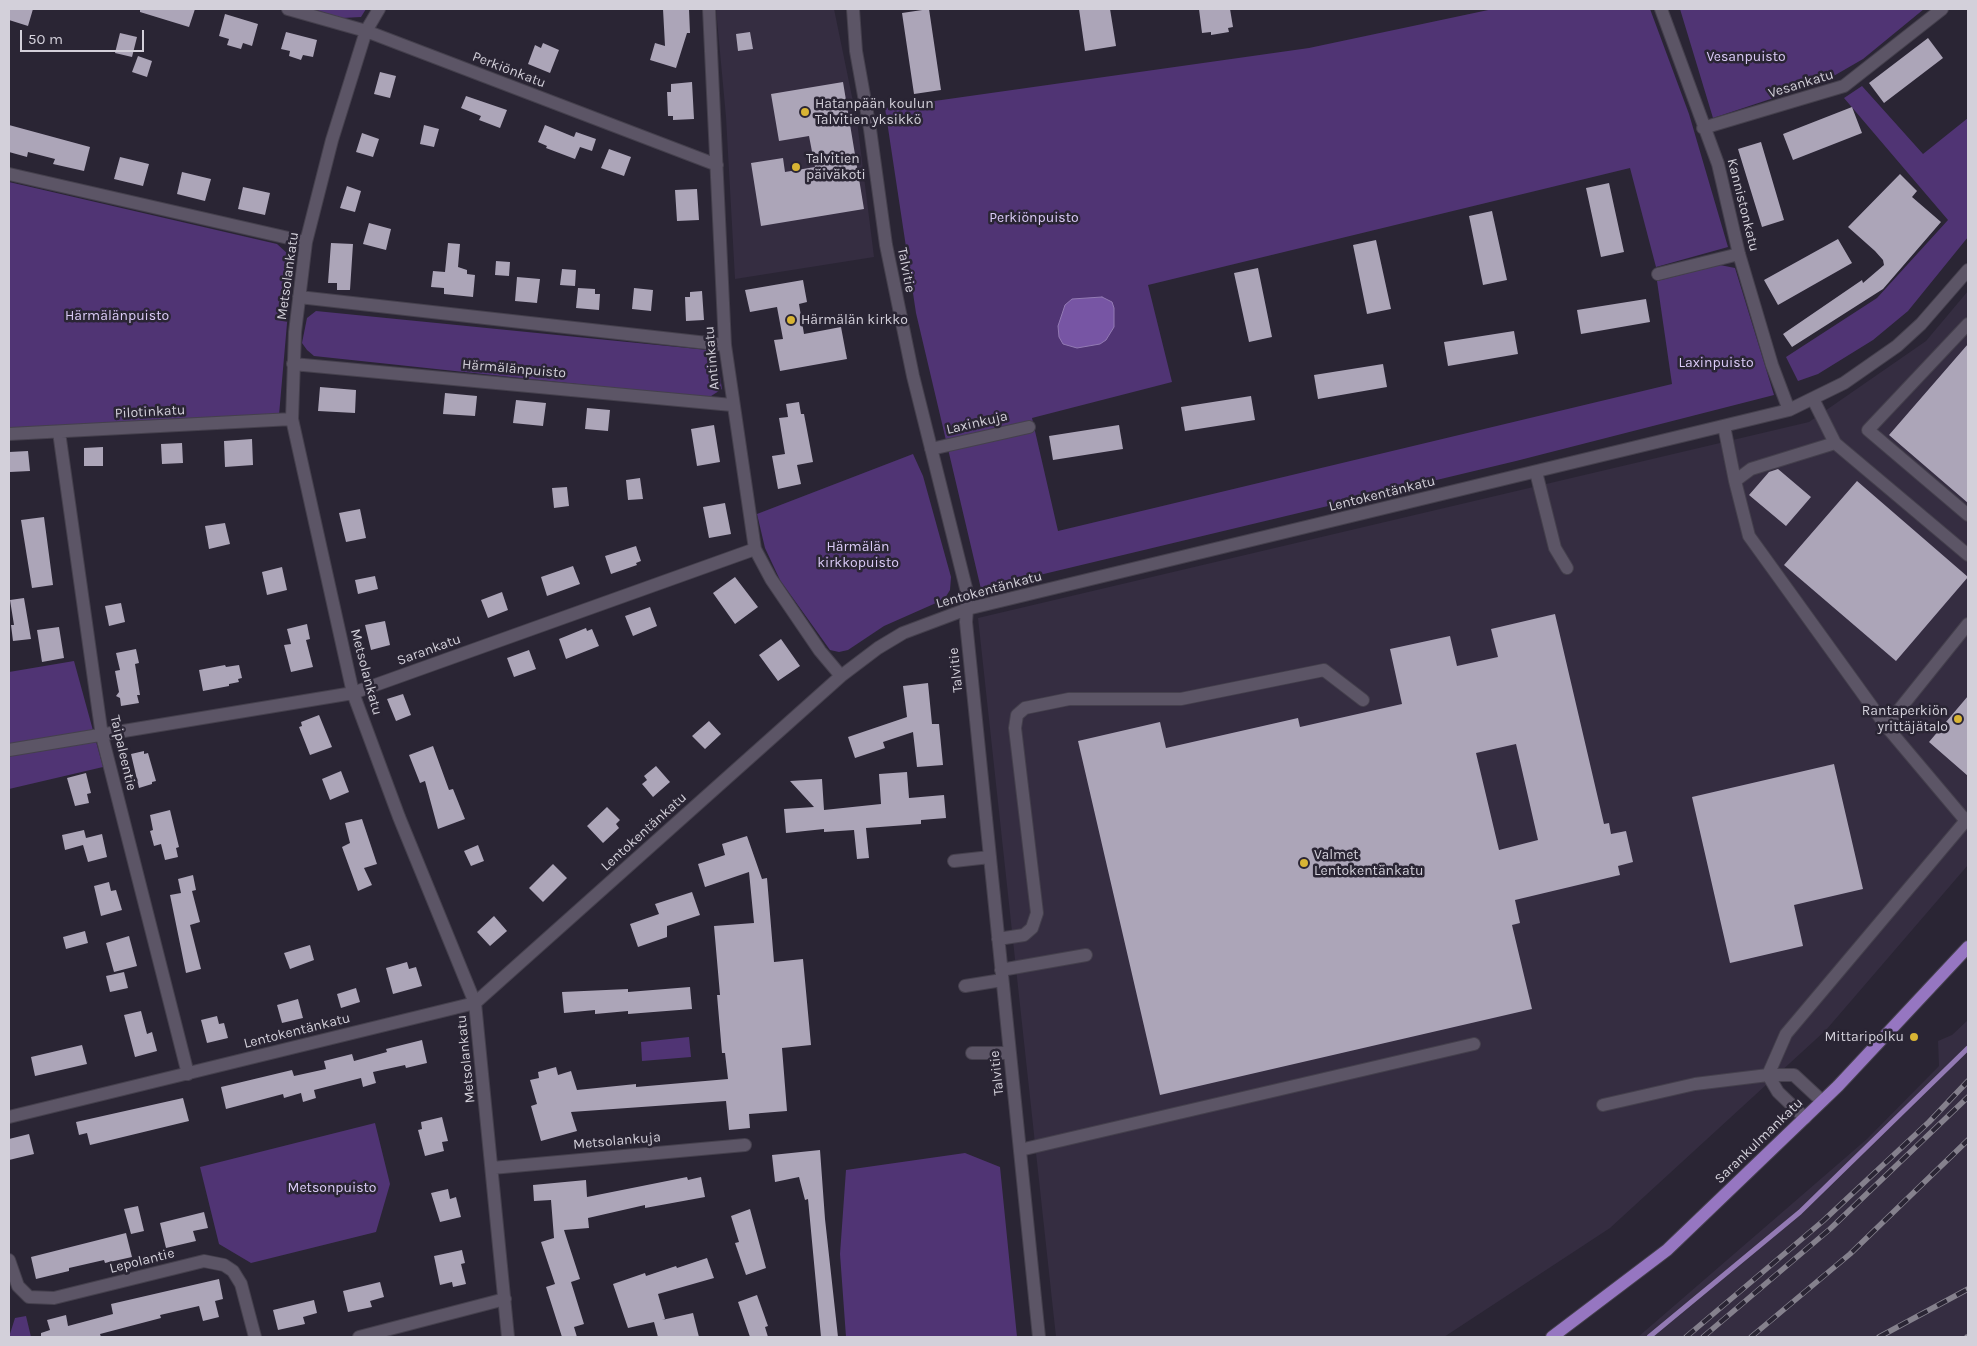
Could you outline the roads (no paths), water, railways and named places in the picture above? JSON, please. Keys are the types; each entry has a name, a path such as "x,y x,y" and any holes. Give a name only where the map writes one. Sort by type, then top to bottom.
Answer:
{"main road":[{"name":"Sarankulmankatu","path":"1552,1337 1667,1250 1822,1101 1899,1023 1968,947"}],"street":[{"name":"Perkiönkatu","path":"288,9 366,32 717,165"},
{"name":"Metsolankatu","path":"380,9 366,32 332,140 306,242 293,364 292,419 353,693 399,817 475,1003 508,1337"},
{"name":"Antinkatu","path":"709,9 725,345 732,405 755,549 771,579 820,651 841,676"},
{"name":"Talvitie","path":"853,9 856,51 870,129 886,245 913,376 968,596 966,622 1039,1337"},
{"name":"Kannistonkatu","path":"1661,9 1703,128 1718,164 1739,254 1772,365 1789,410"},
{"name":"Vesankatu","path":"1703,128 1844,86 1942,9"},
{"path":"9,174 306,242"},
{"path":"1658,274 1739,254"},
{"name":"Lentokentänkatu","path":"9,1117 475,1003 841,676 878,648 904,633 967,609 1789,410 1844,384 1897,346 1921,324 1968,270"},
{"path":"299,297 725,345"},
{"path":"1968,324 1868,430 1968,515"},
{"name":"Härmälänpuisto","path":"293,364 732,405"},
{"path":"1813,399 1835,442 1968,556"},
{"name":"Pilotinkatu","path":"9,434 292,419"},
{"path":"1724,426 1735,481 1750,536 1886,726 1967,819 1786,1034 1768,1076"},
{"name":"Laxinkuja","path":"932,449 1029,427"},
{"name":"Taipaleentie","path":"60,432 102,736 188,1074"},
{"path":"1735,481 1751,469 1835,442"},
{"path":"1536,472 1555,548 1567,568"},
{"name":"Sarankatu","path":"9,750 353,693 755,549"},
{"path":"1886,726 1968,624"},
{"path":"998,939 1024,935 1032,928 1037,913 1014,728 1018,715 1025,708 1069,699 1181,699 1324,670 1363,700"},
{"path":"954,861 990,857"},
{"path":"965,986 1086,955"},
{"path":"1020,1150 1474,1044"},
{"path":"972,1053 1010,1053"},
{"path":"1604,1105 1695,1084 1794,1075 1822,1101"},
{"path":"1768,1076 1778,1092 1805,1118"},
{"name":"Metsolankuja","path":"492,1168 746,1145"},
{"name":"Lepolantie","path":"9,1260 18,1286 30,1297 54,1298 204,1261 224,1265 233,1271 241,1284 255,1337"},
{"path":"359,1337 505,1299"}],"waterway":[{"path":"1649,1337 1800,1212 1968,1048"}],"railway":[{"path":"1686,1337 1823,1221 1929,1122 1968,1081"},
{"path":"1703,1337 1830,1229 1968,1097"},
{"path":"1751,1337 1850,1254 1968,1140"},
{"path":"1879,1337 1968,1289"}],"place":[{"name":"Hatanpään koulun Talvitien yksikkö","path":"805,112"},
{"name":"Talvitien päiväkoti","path":"796,167"},
{"name":"Härmälän kirkko","path":"791,320"},
{"name":"Rantaperkiön yrittäjätalo","path":"1958,719"},
{"name":"Valmet Lentokentänkatu","path":"1304,863"},
{"name":"Mittaripolku","path":"1914,1037"}],"park label":[{"name":"Vesanpuisto","path":"1746,57"},
{"name":"Perkiönpuisto","path":"1034,218"},
{"name":"Laxinpuisto","path":"1716,363"},
{"name":"Härmälän kirkkopuisto","path":"858,556"},
{"name":"Metsonpuisto","path":"332,1188"}]}
